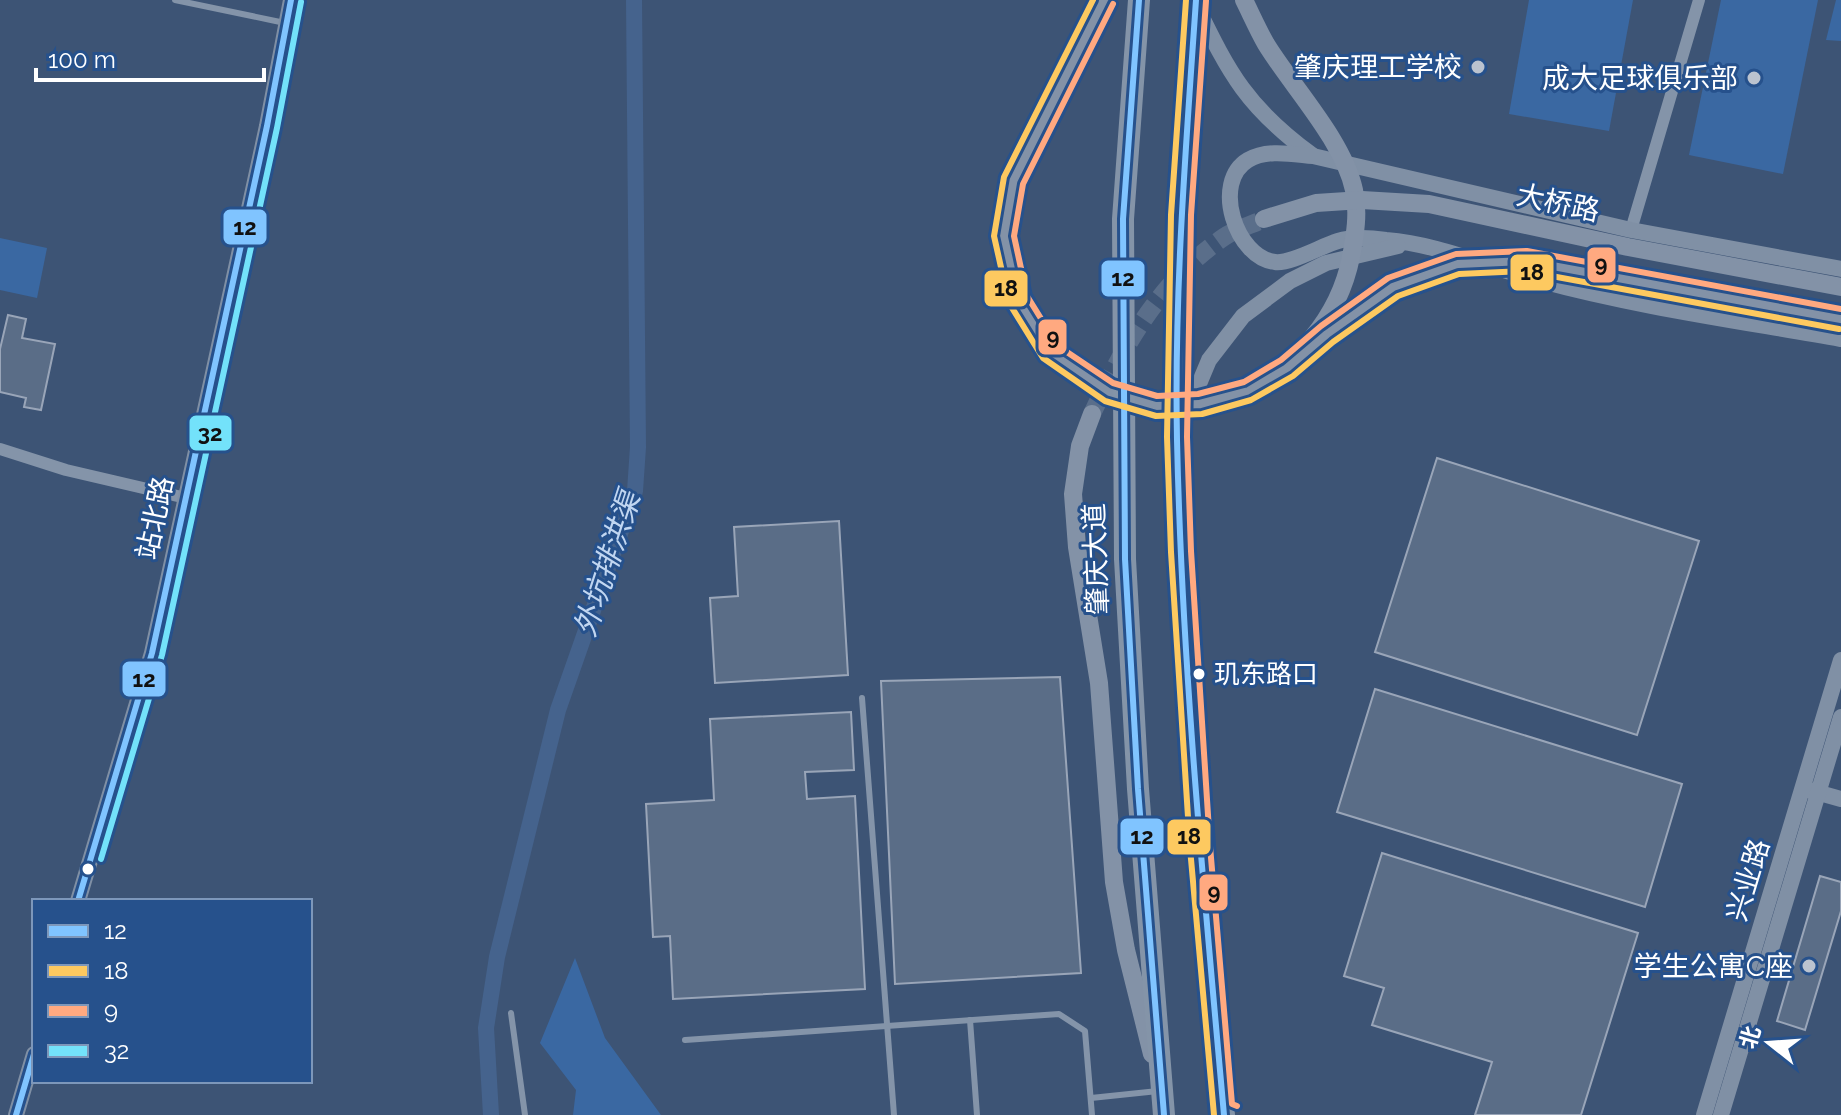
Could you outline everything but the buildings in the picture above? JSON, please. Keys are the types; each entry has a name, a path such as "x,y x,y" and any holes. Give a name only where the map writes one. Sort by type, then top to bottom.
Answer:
{"highway":[{"name":"肇庆大道","path":"1139,0 1123,219 1125,559 1138,789 1164,1115"},
{"path":"1196,2 1181,215 1177,437 1199,832 1226,1113"}],"main road":[{"path":"1104,0 1013,181 1004,236 1018,300 1051,353 1109,392 1156,406 1200,404 1248,391 1287,368 1327,334 1393,287 1457,264 1525,261 1841,319"},
{"path":"1244,0 1266,44 1326,131 1347,169 1354,190 1357,227 1345,285 1322,327 1287,368"},
{"name":"大桥路","path":"1264,219 1316,203 1362,200 1429,204 1628,247 1841,287"},
{"path":"1092,414 1080,446 1073,494 1077,547 1099,683 1114,882 1126,950 1161,1091"}],"street":[{"name":"站北路","path":"79,899 152,653 291,0"},
{"path":"1631,230 1699,0"},
{"path":"1196,2 1237,85 1282,133 1313,156"},
{"path":"1841,269 1631,230 1313,156 1267,153 1245,161 1231,182 1233,216 1252,251 1274,262 1342,240 1384,239 1465,256 1536,280 1581,291 1841,339"},
{"path":"1177,437 1209,360 1243,316 1290,281 1326,263 1412,243"},
{"path":"0,449 66,470 186,498"},
{"name":"兴业路","path":"1721,1115 1813,783 1841,660"},
{"name":"兴业路","path":"1704,1115 1813,783 1841,717"},
{"path":"1813,783 1841,783"},
{"path":"1813,783 1841,799"},
{"path":"16,1115 32,1061"}],"lane":[{"path":"175,0 287,23"},
{"path":"862,698 894,1115"},
{"path":"511,1013 525,1115"},
{"path":"685,1040 1059,1014 1085,1031 1092,1115"},
{"path":"970,1020 977,1115"},
{"path":"1091,1098 1161,1091"}],"shaded area":[{"path":"1529,0 1633,0 1609,131 1509,114"},
{"name":"成大足球俱乐部","path":"1721,0 1818,0 1783,174 1689,155"},
{"path":"1836,0 1841,0 1841,41 1826,40"},
{"path":"0,238 47,248 37,298 0,290"},
{"path":"575,958 605,1038 661,1115 573,1115 576,1090 540,1043"}],"waterway":[{"name":"外坑排洪渠","path":"491,1115 486,1028 497,957 558,710 635,491 638,447 634,0"}],"tunnel":[{"path":"1092,414 1131,339 1163,294 1201,254 1224,237 1264,219"}],"transit line":[{"name":"12","path":"79,899 152,653 267,126 291,0"},
{"name":"18","path":"1093,0 1004,177 994,236 1009,303 1043,358 1105,401 1156,416 1202,414 1251,400 1293,376 1333,342 1398,296 1459,274 1524,271 1839,329"},
{"name":"12","path":"1139,0 1123,219 1125,559 1138,789 1164,1115"},
{"name":"18","path":"1186,0 1171,215 1167,437 1171,552 1190,848 1214,1115"},
{"name":"12","path":"1196,0 1179,275 1177,440 1189,694 1224,1115"},
{"name":"9","path":"1206,1 1191,215 1187,437 1191,551 1210,846 1232,1104 1237,1106"},
{"name":"32","path":"101,859 162,655 277,128 301,2"},
{"name":"9","path":"1113,4 1023,184 1014,236 1027,296 1058,346 1113,383 1157,396 1198,394 1244,382 1281,360 1321,326 1388,278 1456,254 1527,251 1841,309"},
{"name":"12","path":"16,1115 32,1061"}],"place":[{"name":"肇庆理工学校","path":"1478,67"},
{"name":"成大足球俱乐部","path":"1754,78"},
{"name":"玑东路口","path":"1199,674"},
{"name":"学生公寓C座","path":"1809,966"}]}
